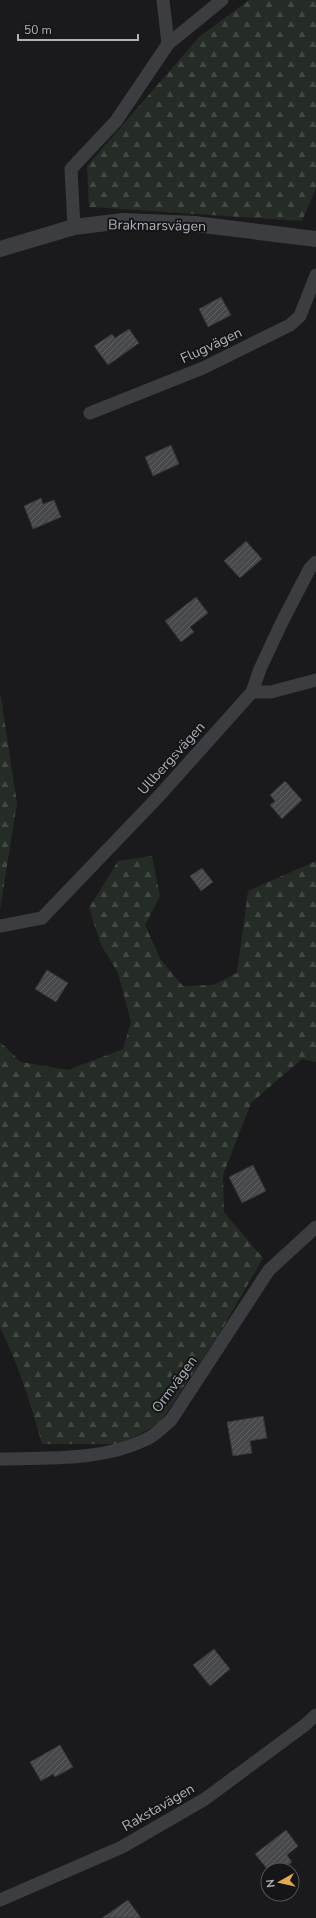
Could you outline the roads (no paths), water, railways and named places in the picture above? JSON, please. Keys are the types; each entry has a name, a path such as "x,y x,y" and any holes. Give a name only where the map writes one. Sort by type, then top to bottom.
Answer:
{"street":[{"path":"163,0 168,44"},
{"path":"74,226 71,169 116,121 168,44 222,0"},
{"name":"Brakmarsvägen","path":"0,249 74,226 123,221 195,224 316,239"},
{"name":"Flugvägen","path":"90,414 202,368 290,325 303,309 316,275"},
{"name":"Ullbergsvägen","path":"0,926 42,918 154,801 252,692 260,669 282,622 310,568 316,562"},
{"path":"252,692 271,692 316,680"},
{"name":"Ormvägen","path":"0,1459 60,1458 119,1450 148,1438 171,1420 269,1270 316,1227"},
{"name":"Rakstavägen","path":"0,1900 122,1847 205,1799 305,1725 316,1714"}]}
